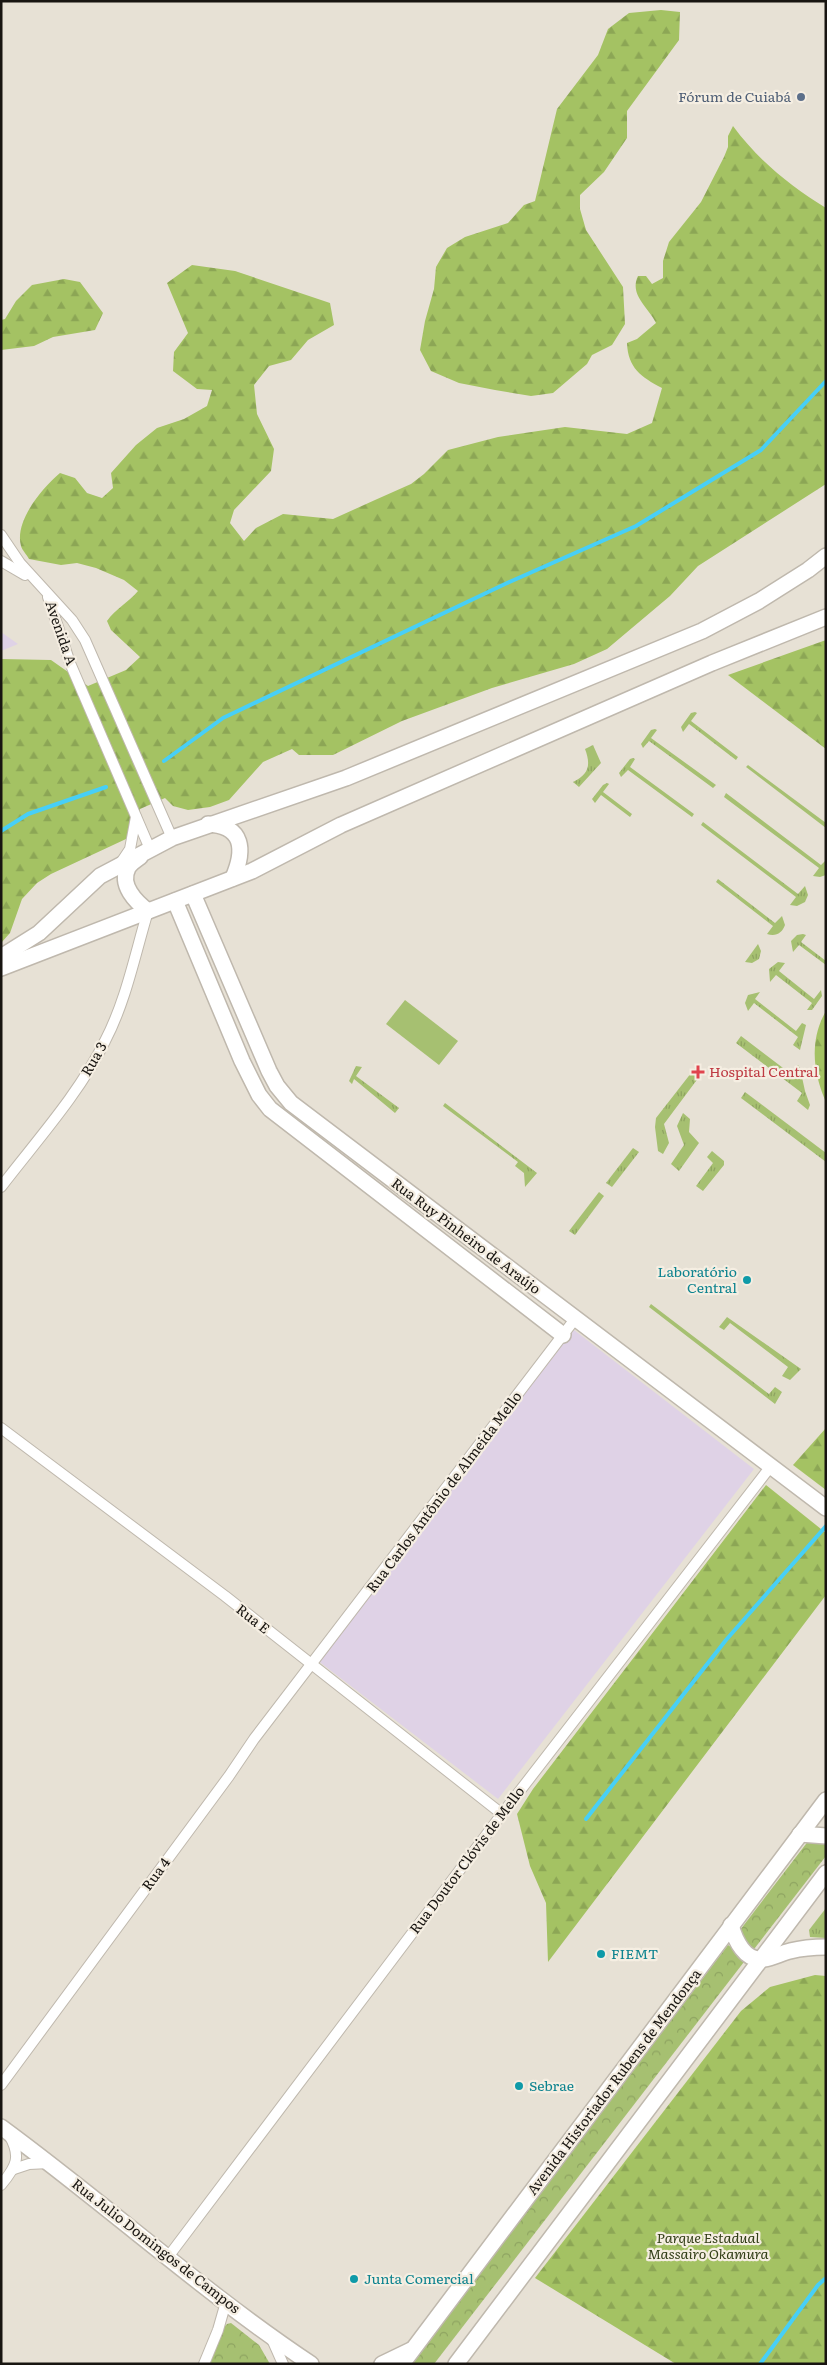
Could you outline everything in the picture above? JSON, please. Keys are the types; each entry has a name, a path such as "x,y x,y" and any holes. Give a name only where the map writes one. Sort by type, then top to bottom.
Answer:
{"street":[{"path":"1,535 20,563 47,593"},
{"path":"1,956 39,933 100,876 148,849 208,824 346,778 702,631 759,601 808,570 826,556"},
{"path":"1,561 21,572 47,593"},
{"name":"Avenida A","path":"47,593 70,663 136,816 148,849"},
{"name":"Avenida A","path":"47,593 72,620 92,654 172,838"},
{"path":"1,968 252,870 341,824 712,663 826,617"},
{"path":"120,864 130,849 136,816"},
{"path":"208,824 227,827 235,834 241,848 240,862 233,878"},
{"path":"148,849 128,867 125,880 137,902 148,911"},
{"name":"Rua Ruy Pinheiro de Araújo","path":"193,894 269,1070 277,1086 291,1103 826,1508"},
{"name":"Rua Ruy Pinheiro de Araújo","path":"175,901 242,1061 259,1095 270,1109 564,1335"},
{"name":"Rua 3","path":"1,1187 87,1074 106,1040 119,1007 148,911"},
{"name":"Rua Carlos Antônio de Almeida Mello","path":"312,1664 575,1319"},
{"name":"Rua E","path":"1,1428 312,1664 502,1814"},
{"name":"Rua Doutor Clóvis de Mello","path":"168,2257 502,1814 771,1466"},
{"name":"Rua 4","path":"1,2084 229,1776 254,1739 312,1664"},
{"name":"Avenida Historiador Rubens de Mendonça","path":"402,2364 826,1800"},
{"path":"800,1834 826,1836"},
{"path":"456,2364 826,1873"},
{"path":"731,1925 734,1939 741,1949 750,1956 762,1960 790,1951 826,1947"},
{"path":"1,2185 14,2169 17,2150 4,2129"},
{"name":"Rua Julio Domingos de Campos","path":"4,2129 52,2163 271,2337 311,2364"},
{"path":"14,2169 29,2164 52,2163"},
{"path":"204,2364 218,2330 226,2302"},
{"path":"271,2337 283,2364"},
{"path":"382,2364 412,2350"}],"shaded area":[{"path":"1,632 18,644 1,651"},
{"path":"574,1330 754,1469 498,1799 317,1660"}],"green space":[{"path":"661,10 680,12 679,40 627,111 627,138 604,172 580,195 580,209 586,230 623,287 625,324 612,345 592,355 587,364 553,393 531,396 495,390 459,383 431,371 420,350 425,321 434,289 436,267 447,248 465,237 508,223 524,205 535,201 557,109 598,55 608,29 629,13"},
{"path":"733,126 775,172 826,208 826,484 698,566 670,596 607,649 574,664 492,688 402,721 333,755 299,755 292,749 263,762 229,800 210,807 188,810 173,806 165,798 140,809 140,820 136,829 126,839 51,874 37,883 22,899 10,933 1,943 1,659 51,660 88,686 126,670 140,657 111,630 107,621 138,591 124,580 96,568 77,563 61,565 29,559 21,546 22,526 31,505 60,473 75,478 87,493 102,498 113,488 111,473 136,445 157,428 184,419 207,406 212,390 197,389 173,371 174,352 188,333 167,283 192,265 235,271 330,303 334,325 308,340 291,360 269,366 254,385 257,414 274,449 271,471 234,510 230,523 244,541 256,528 283,514 333,519 411,484 448,450 498,437 565,427 627,434 652,423 662,388 637,371 628,352 627,343 637,339 656,323 638,295 636,283 638,276 646,276 652,284 663,278 663,261 669,242 701,202 724,157 728,147 728,136"},
{"path":"64,279 80,282 103,313 95,330 53,337 34,346 1,350 1,320 5,319 16,301 32,285"},
{"path":"826,640 826,749 728,675"},
{"path":"691,713 697,713 691,721 738,757 736,760 689,724 683,732 681,727"},
{"path":"651,730 657,730 651,738 716,785 713,788 649,741 643,748 641,744"},
{"path":"593,745 601,763 579,787 573,782 582,776 587,769 588,760 585,749"},
{"path":"630,759 635,759 630,767 694,814 692,817 628,770 621,777 619,773"},
{"path":"748,765 826,823 826,828 746,767"},
{"path":"609,784 603,792 632,814 630,817 601,795 595,803 592,799 603,785"},
{"path":"726,793 821,865 826,860 826,875 820,877 813,876 819,868 724,797"},
{"path":"703,822 798,894 805,886 808,895 805,902 797,906 790,905 796,897 701,825"},
{"path":"718,879 775,923 782,916 785,925 782,930 776,935 767,934 773,926 716,882"},
{"path":"797,935 806,935 801,942 826,961 826,965 799,945 793,952 791,941"},
{"path":"758,944 761,951 759,959 752,963 745,962"},
{"path":"778,962 785,963 779,971 814,999 821,990 822,996 812,1010 807,1010 812,1003 776,975 770,982 769,969"},
{"path":"760,992 755,999 796,1031 802,1023 806,1025 800,1050 793,1045 798,1037 754,1003 748,1011 745,1003 748,995"},
{"path":"405,1000 458,1041 439,1065 386,1024"},
{"path":"826,1011 826,1102 818,1080 815,1045 817,1033"},
{"path":"741,1036 791,1074 798,1065 810,1105 808,1110 797,1101 802,1093 736,1043"},
{"path":"356,1066 362,1067 356,1076 399,1108 395,1113 354,1079 352,1084 349,1081"},
{"path":"695,1068 702,1073 664,1124 669,1143 663,1154 658,1151 655,1127 656,1118"},
{"path":"745,1092 826,1153 826,1162 741,1098"},
{"path":"445,1103 537,1173 525,1187 524,1173 515,1166 518,1162 443,1106"},
{"path":"683,1113 690,1119 689,1132 699,1143 679,1171 671,1164 684,1145 677,1126"},
{"path":"633,1148 639,1152 612,1187 606,1183"},
{"path":"712,1151 724,1161 724,1165 703,1191 696,1186 713,1163 707,1157"},
{"path":"599,1192 604,1196 575,1235 569,1231"},
{"path":"651,1304 769,1394 775,1387 782,1392 775,1404 649,1307"},
{"path":"727,1317 801,1369 790,1380 782,1376 788,1367 730,1323 724,1330 719,1327"},
{"path":"826,1428 826,1490 793,1465"},
{"path":"766,1485 826,1533 826,1595 548,1962 546,1903 530,1866 517,1814 533,1789"},
{"path":"809,1840 826,1841 826,1856 751,1953 737,1934"},
{"path":"826,1908 826,1938 810,1937 809,1930"},
{"path":"728,1945 747,1958 434,2364 409,2364"},
{"name":"Parque Estadual Massairo Okamura","path":"815,1975 826,1976 826,2364 676,2364 535,2278 741,2011 770,1987"},
{"path":"231,2323 259,2345 270,2364 210,2364 223,2328"}],"waterway":[{"path":"164,761 223,718 505,584 636,526 761,450 826,381"},
{"path":"1,831 28,814 106,787"},
{"path":"586,1819 726,1640 826,1526"},
{"path":"760,2364 818,2285 826,2278"}],"place":[{"name":"Fórum de Cuiabá","path":"801,97"},
{"name":"Hospital Central","path":"698,1072"},
{"name":"Laboratório Central","path":"747,1280"},
{"name":"FIEMT","path":"601,1954"},
{"name":"Sebrae","path":"519,2086"},
{"name":"Junta Comercial","path":"354,2279"}]}
